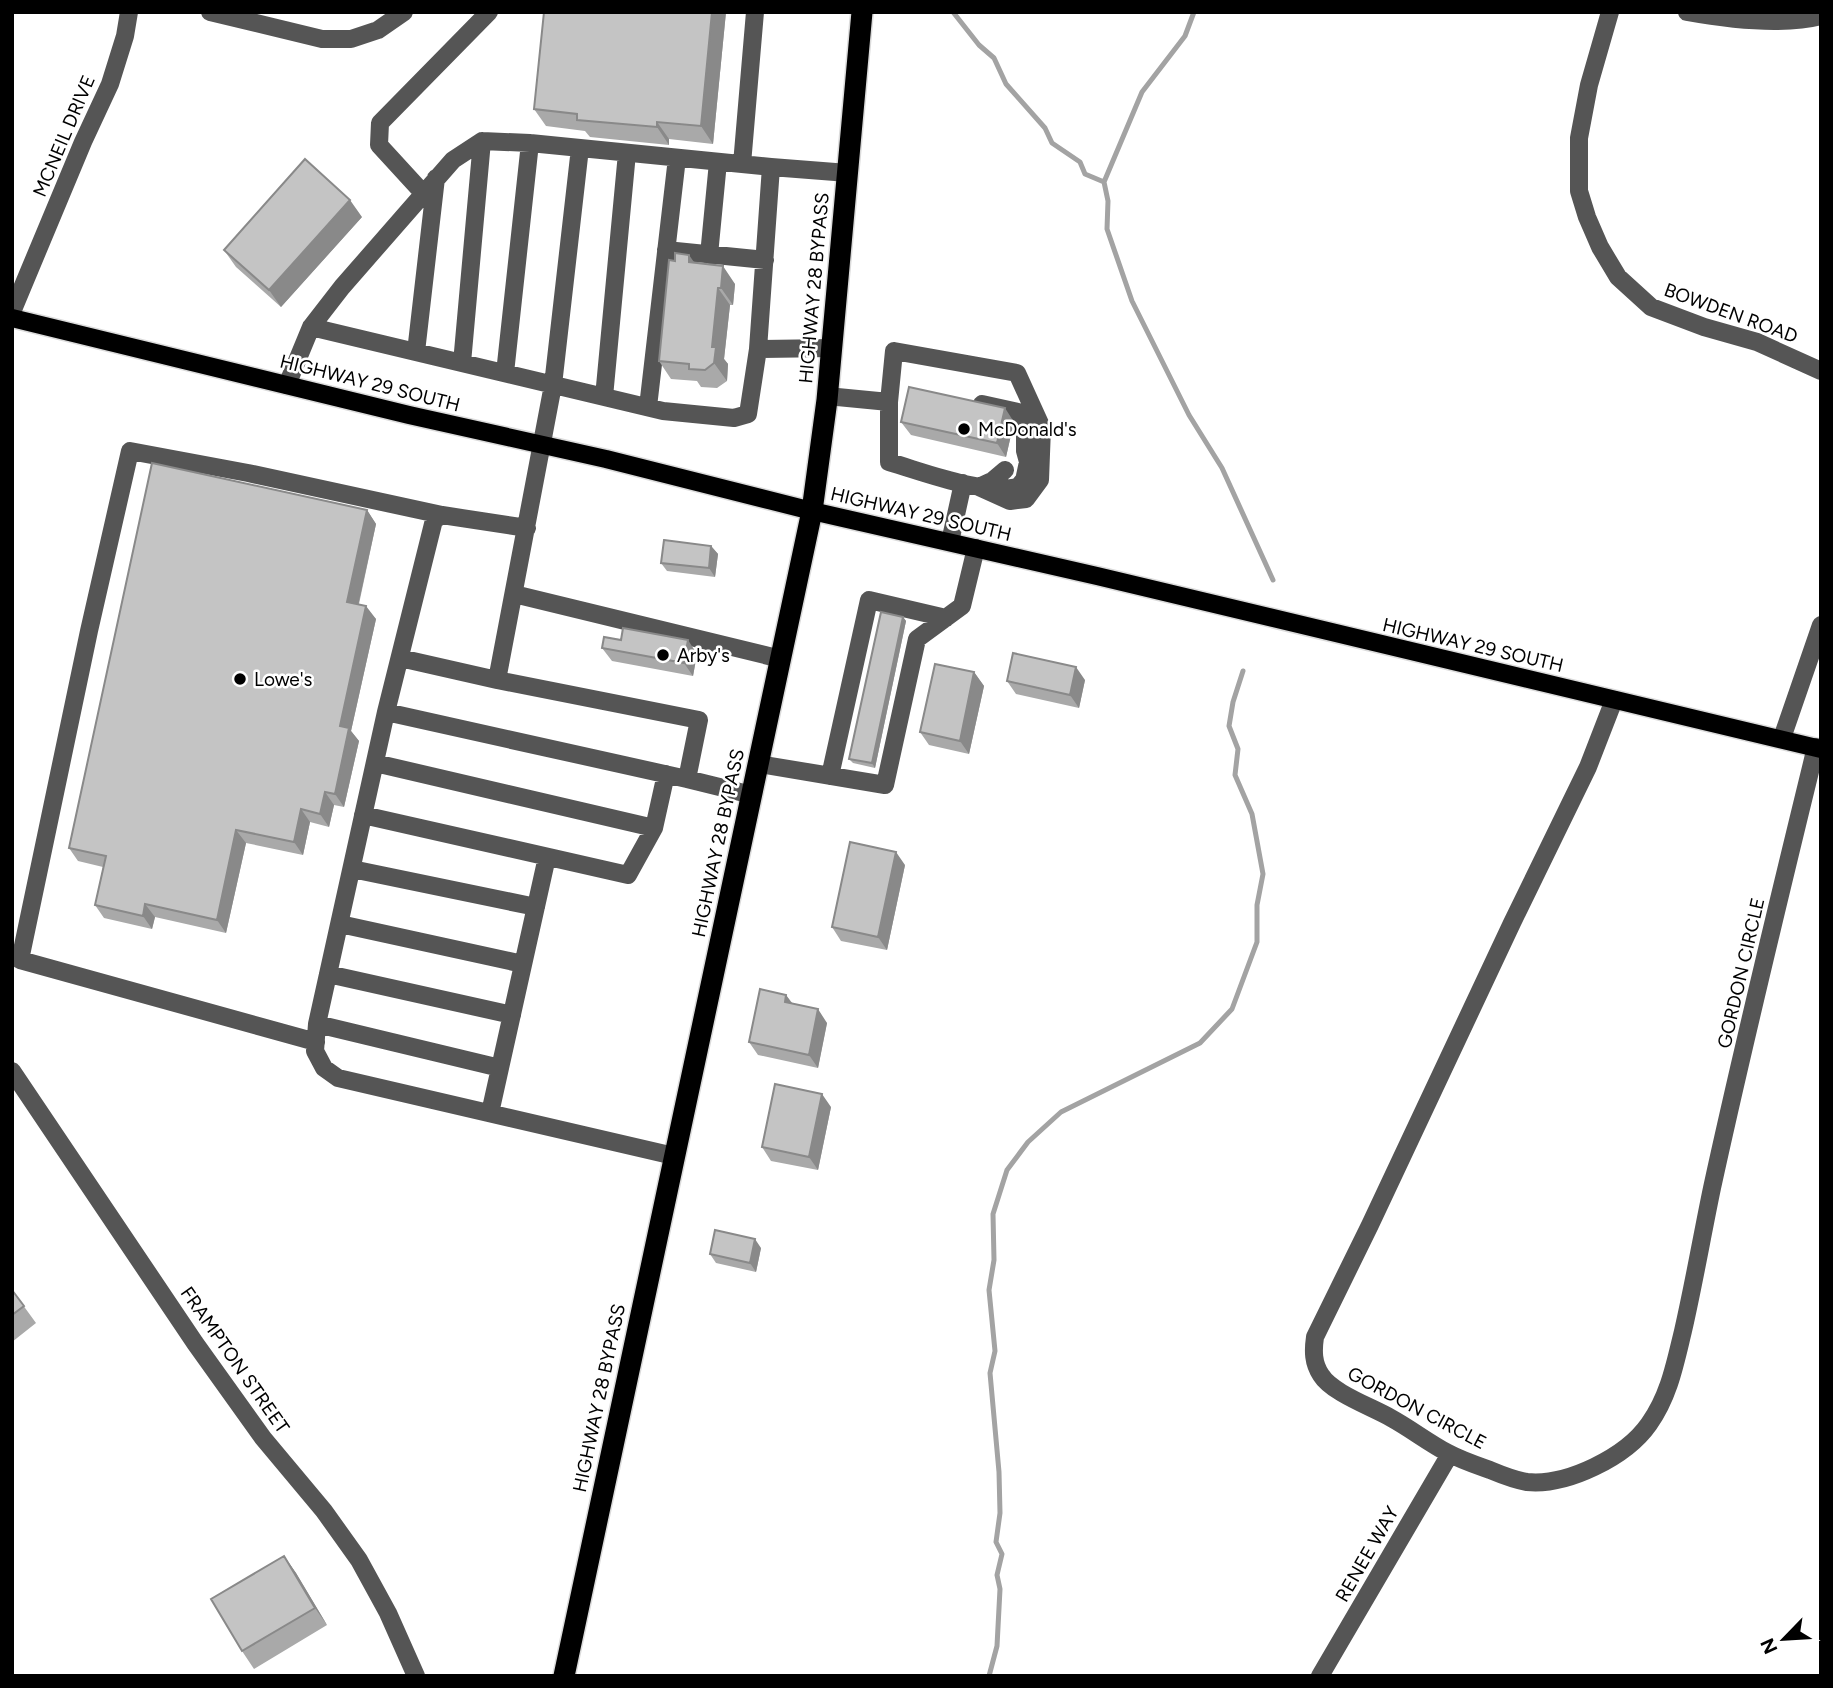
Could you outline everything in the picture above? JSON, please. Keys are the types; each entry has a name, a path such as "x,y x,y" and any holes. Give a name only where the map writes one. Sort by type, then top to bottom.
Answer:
{"highway":[{"name":"HIGHWAY 28 BYPASS","path":"564,1676 812,511 832,348 862,12"}],"main road":[{"name":"HIGHWAY 29 SOUTH","path":"12,318 409,415 619,462 812,511 1818,748"}],"street":[{"name":"MCNEIL DRIVE","path":"12,312 110,84 125,37 129,12"},
{"path":"210,12 322,39 351,39 377,30 404,12"},
{"path":"424,193 379,145 380,123 489,12"},
{"path":"742,164 755,12"},
{"name":"BOWDEN ROAD","path":"1610,12 1589,85 1579,138 1579,191 1600,247 1618,277 1651,307 1704,327 1757,342 1821,371"},
{"path":"1687,12 1750,20 1803,21 1821,16"},
{"path":"287,385 311,327 342,287 453,160 482,141 530,143 848,173"},
{"path":"462,363 482,141"},
{"path":"505,373 530,143"},
{"path":"497,680 553,385 580,148"},
{"path":"604,397 627,153"},
{"path":"648,407 677,158"},
{"path":"709,255 718,162"},
{"path":"311,327 663,411 734,418 748,414 758,349 771,167"},
{"path":"416,352 436,178"},
{"path":"666,250 765,260"},
{"path":"758,349 832,348"},
{"path":"894,351 1017,373 1042,428 1040,480 1026,499 1010,501 971,485 889,462 889,393 894,351"},
{"path":"827,396 889,393 911,388"},
{"path":"968,401 1018,412 1025,425 1028,462 1024,478 1018,487 1003,490 971,485"},
{"path":"316,1042 20,960 130,451 248,473 442,515 527,528"},
{"path":"971,485 992,481 1026,451"},
{"path":"950,542 971,485"},
{"path":"442,515 434,520 386,712 317,1024 315,1051 324,1068 338,1078 674,1156"},
{"path":"759,764 885,785 917,639 962,606 976,548"},
{"path":"514,594 781,659"},
{"path":"831,776 869,600 946,618"},
{"path":"1782,738 1821,625"},
{"path":"400,658 699,720 687,779"},
{"name":"GORDON CIRCLE","path":"1614,700 1588,767 1314,1337 1314,1361 1321,1375 1332,1387 1393,1419 1450,1454 1525,1482 1557,1479 1596,1467 1640,1436 1663,1402 1672,1377 1691,1297 1712,1188 1818,748"},
{"path":"386,712 752,795"},
{"path":"375,763 654,828"},
{"path":"363,815 628,875 654,828 666,774"},
{"path":"490,1113 547,857"},
{"path":"352,869 536,907"},
{"path":"340,924 523,964"},
{"path":"328,974 512,1016"},
{"path":"317,1024 500,1068"},
{"name":"FRAMPTON STREET","path":"12,1071 202,1354 262,1438 324,1511 359,1560 388,1612 416,1676"},
{"name":"RENEE WAY","path":"1320,1676 1450,1454"}],"building":[{"path":"544,12 712,12 701,126 657,122 657,127 577,120 577,114 534,109"},
{"path":"305,159 350,200 269,290 224,250"},
{"path":"675,253 689,255 689,262 723,266 712,347 716,347 714,363 705,370 689,369 689,364 659,361 669,260 675,261"},
{"path":"909,387 1005,408 997,443 901,422"},
{"name":"Lowe's","path":"152,463 367,510 347,602 366,606 340,726 349,728 335,794 325,792 320,814 301,809 294,842 236,830 217,920 145,904 143,916 95,905 106,856 69,848"},
{"path":"664,540 711,546 709,568 661,563"},
{"path":"881,612 903,617 872,763 849,759"},
{"path":"623,628 688,640 684,663 602,648 604,637 621,640"},
{"path":"1013,653 1076,667 1070,695 1007,681"},
{"path":"935,664 974,672 960,741 920,732"},
{"path":"850,842 896,852 878,937 832,927"},
{"path":"760,989 786,995 785,1002 818,1009 809,1055 749,1042"},
{"path":"775,1084 822,1094 809,1157 762,1147"},
{"path":"715,1230 755,1239 750,1263 710,1254"},
{"path":"12,1290 24,1306 12,1315"},
{"path":"284,1556 315,1608 242,1651 211,1599"}],"waterway":[{"path":"953,12 979,45 994,58 1006,84 1045,128 1052,143 1080,162 1085,174 1104,182"},
{"path":"1194,12 1185,36 1142,92 1104,182 1108,201 1107,229 1132,301 1189,415 1222,468 1273,580"},
{"path":"989,1676 997,1646 1000,1589 997,1575 1002,1554 996,1542 1000,1513 999,1472 990,1373 995,1351 989,1290 994,1260 993,1214 1007,1170 1028,1142 1061,1112 1200,1043 1232,1009 1257,942 1257,905 1263,874 1252,814 1235,775 1238,749 1229,726 1243,671"}],"place":[{"name":"McDonald's","path":"964,429"},
{"name":"Arby's","path":"663,655"},
{"name":"Lowe's","path":"240,679"}]}
